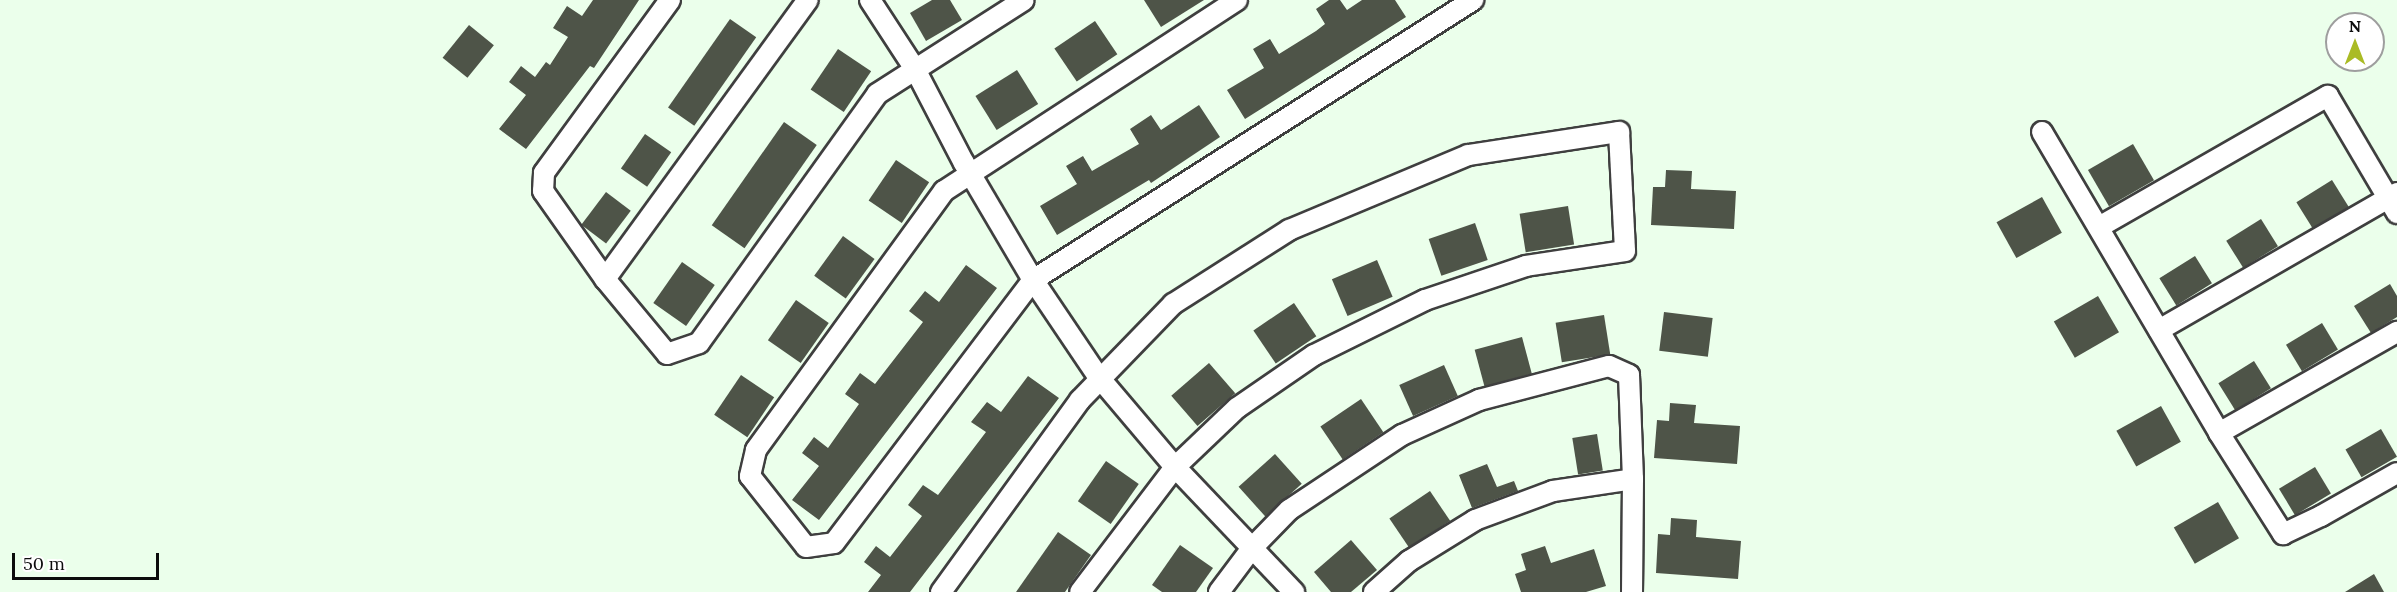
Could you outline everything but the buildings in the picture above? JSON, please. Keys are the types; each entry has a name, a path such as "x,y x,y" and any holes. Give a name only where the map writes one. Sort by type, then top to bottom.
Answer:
{"street":[{"path":"670,0 544,173 543,191 605,279 667,354 699,343 877,94 1024,0"},
{"path":"605,279 808,0"},
{"path":"870,0 915,69 971,174 1033,280 1100,379 1175,467 1294,592"},
{"path":"1237,0 944,191 756,450 750,477 806,547 834,543 1033,280 1473,0"},
{"path":"2099,227 2328,96 2394,201 2159,330"},
{"path":"940,592 1080,400 1173,304 1289,230 1468,155 1619,132 1625,251 1526,266 1425,300 1314,355 1238,408 1175,467 1080,592"},
{"path":"2042,132 2219,433 2283,534 2321,516 2397,473"},
{"path":"2219,433 2397,332"},
{"path":"1219,592 1252,548 1289,510 1402,435 1479,400 1609,366 1629,375 1633,479 1632,592"},
{"path":"1374,592 1409,561 1475,520 1552,490 1633,479"}]}
